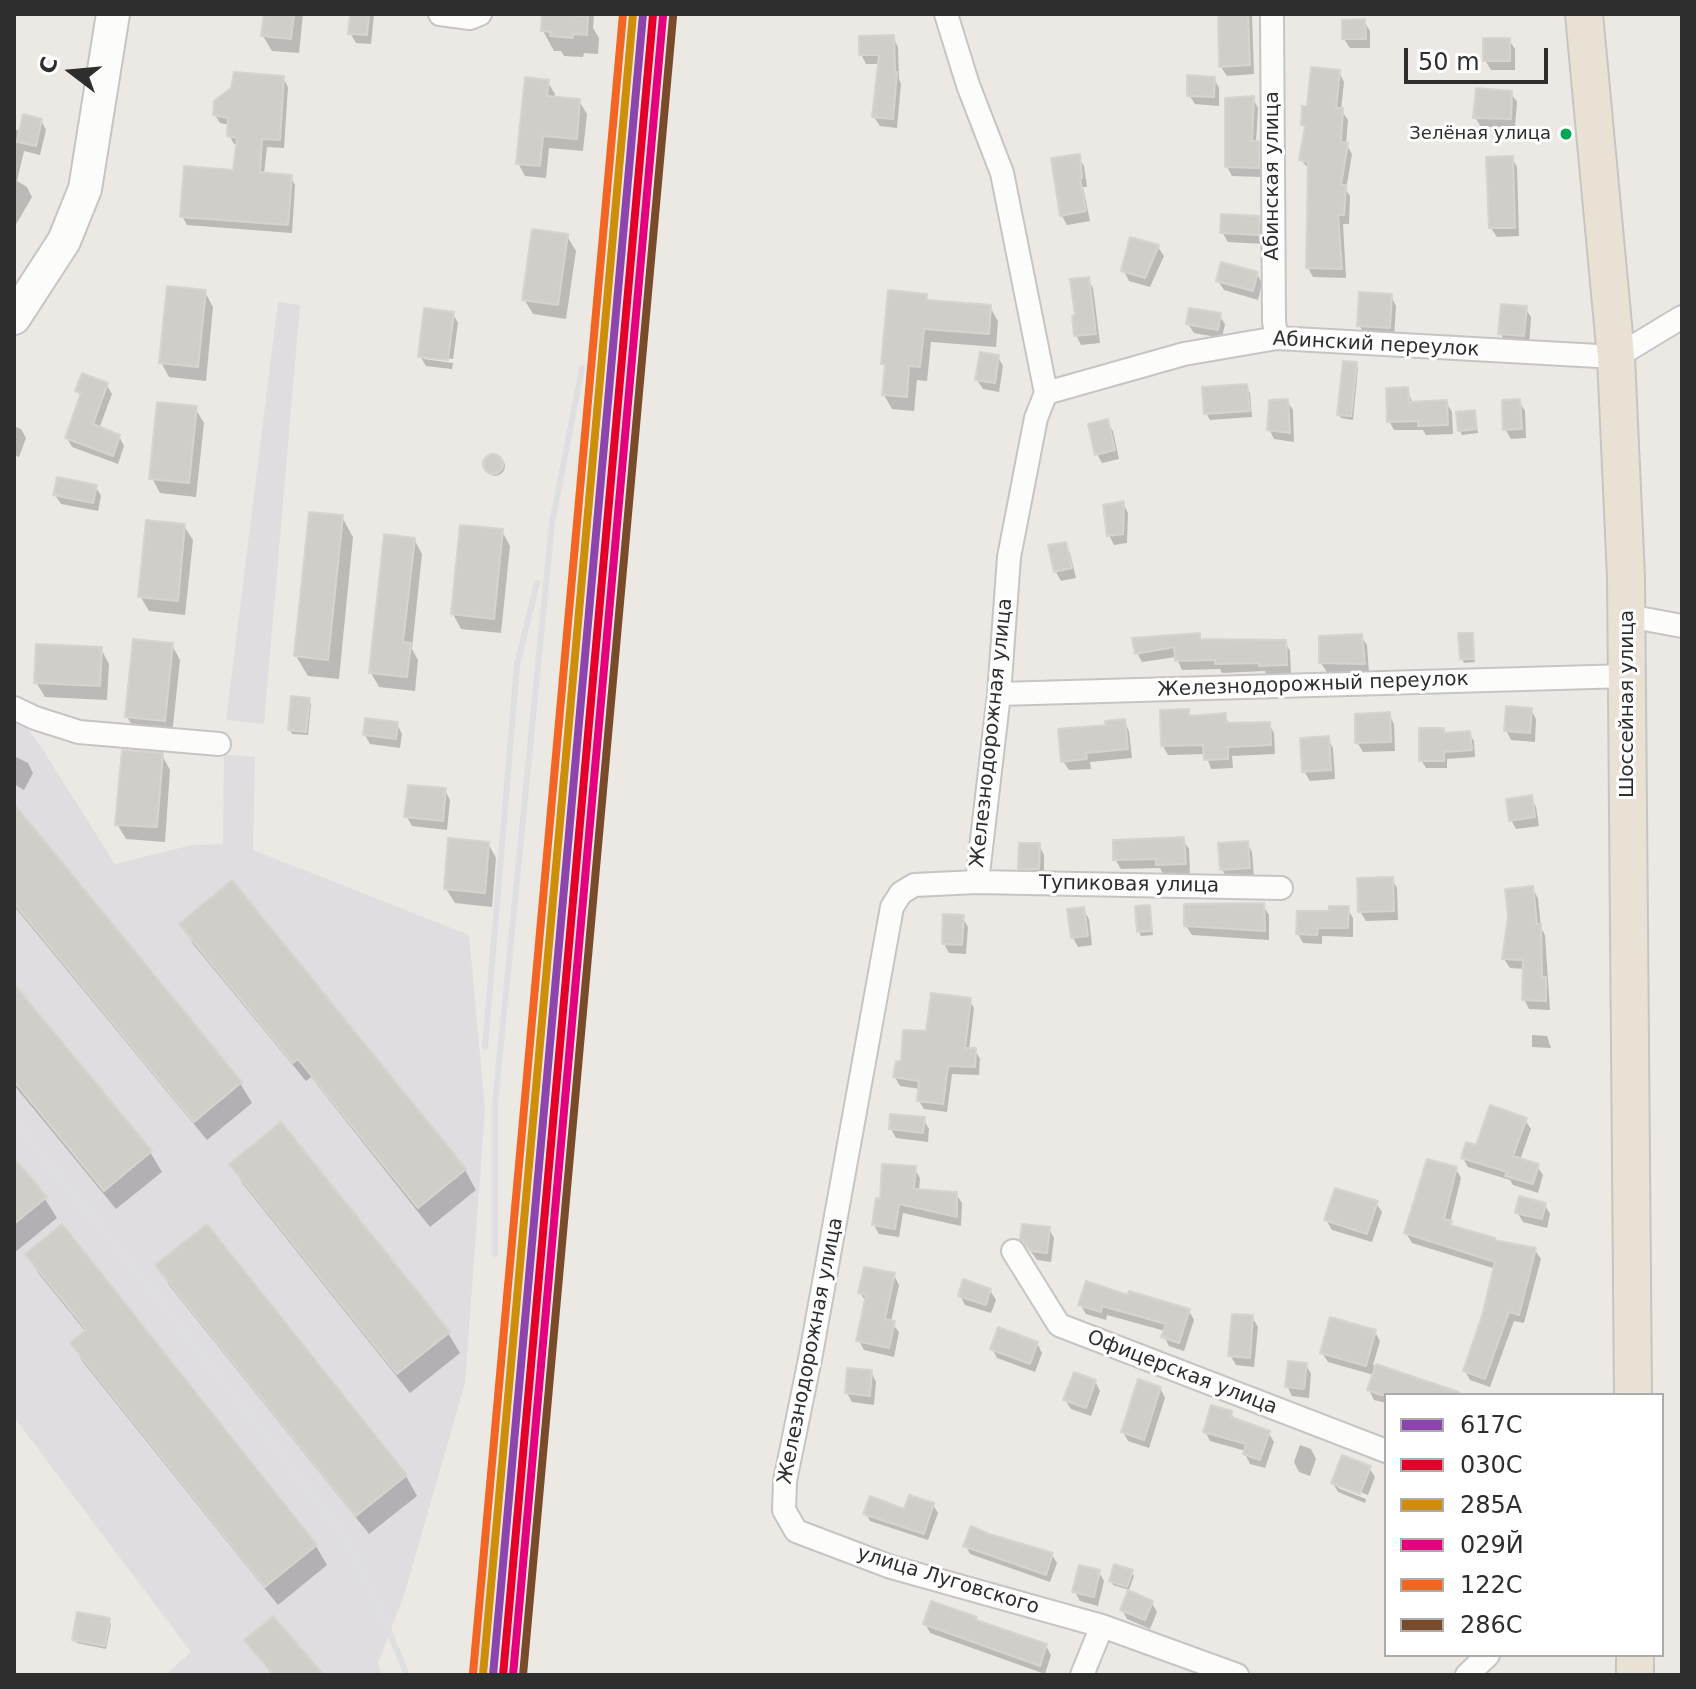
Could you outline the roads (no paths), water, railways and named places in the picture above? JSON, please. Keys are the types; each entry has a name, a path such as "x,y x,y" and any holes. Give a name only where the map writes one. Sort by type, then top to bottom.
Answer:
{"highway":[{"name":"Шоссейная улица","path":"1584,14 1616,357 1628,616 1633,1393"}],"main road":[{"path":"14,318 64,241 85,189 113,14"}],"street":[{"path":"440,14 470,18 480,14"},
{"name":"Железнодорожная улица","path":"796,1531 784,1510 785,1481 892,907 901,893 914,885 977,882 999,694 1009,557 1036,418 1046,393 1002,173 968,85 946,14"},
{"name":"Абинская улица","path":"1272,14 1274,322 1277,338"},
{"path":"1616,357 1682,317"},
{"name":"Абинский переулок","path":"1046,393 1184,354 1277,338 1616,357"},
{"path":"1628,616 1682,626"},
{"name":"Железнодорожный переулок","path":"999,694 1628,676"},
{"path":"14,708 79,732 219,744"},
{"name":"Тупиковая улица","path":"977,882 1281,888"},
{"name":"Офицерская улица","path":"1013,1251 1059,1325 1384,1450"},
{"name":"улица Луговского","path":"796,1531 891,1567 1102,1626 1237,1675"},
{"path":"1082,1675 1102,1626"},
{"path":"1467,1675 1486,1657"}],"railway":[{"path":"507,1675 659,14"},
{"path":"495,1254 495,1104 552,523 582,368"},
{"path":"485,1047 517,665 537,583"},
{"path":"14,1122 126,1258 343,1534 382,1614 407,1675"},
{"path":"476,1675 489,1529"}],"place":[{"name":"Зелёная улица","path":"1566,134"}]}
